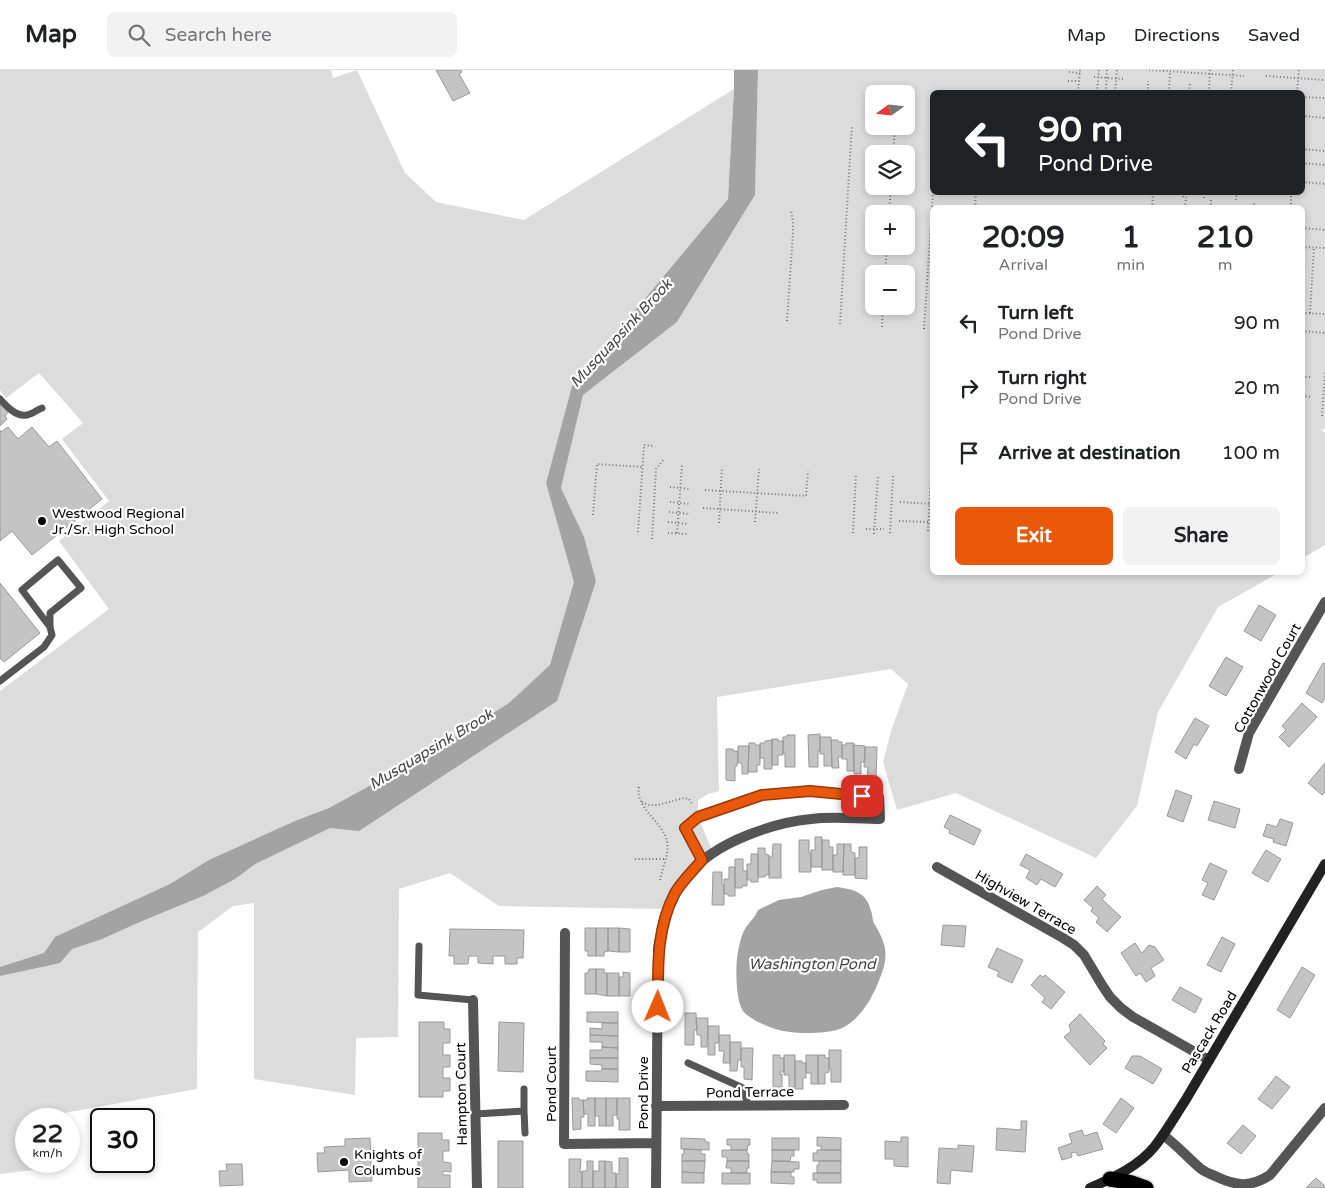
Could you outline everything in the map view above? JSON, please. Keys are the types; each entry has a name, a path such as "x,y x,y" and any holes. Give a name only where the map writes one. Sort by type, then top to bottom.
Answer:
{"highway":[{"path":"1110,1179 1127,1181 1146,1188"}],"street":[{"name":"Cottonwood Court","path":"1239,769 1249,733 1325,602"},
{"name":"Pond Drive","path":"656,1188 658,948 662,927 676,892 702,860 735,840 762,829 811,819 880,819 878,798 810,791 762,795 698,817 685,828 702,860"},
{"name":"Pascack Road","path":"1090,1188 1110,1179 1141,1159 1154,1148 1185,1101 1325,864"},
{"name":"Highview Terrace","path":"936,867 1074,945 1084,955 1110,997 1121,1008 1133,1017 1209,1060"},
{"name":"Pond Court","path":"565,932 564,1144 656,1143"},
{"name":"Hampton Court","path":"473,1000 477,1188"},
{"name":"Pond Terrace","path":"656,1106 844,1105"},
{"path":"1163,1135 1203,1170 1228,1182 1250,1184 1270,1175 1325,1108"}],"lane":[{"path":"0,399 6,406 20,415 28,415 42,408"},
{"path":"0,681 44,647 52,635 50,613 81,588 58,560 22,590 50,627"},
{"path":"419,946 418,995 473,1000"},
{"path":"688,1063 743,1088 748,1105"},
{"path":"524,1089 525,1133"},
{"path":"476,1114 524,1111"}],"path":[{"path":"1097,90 1099,70"},
{"path":"1106,90 1107,70"},
{"path":"1115,90 1117,70"},
{"path":"1149,70 1244,76"},
{"path":"1209,90 1210,70"},
{"path":"1231,90 1233,70"},
{"path":"1297,90 1299,70"},
{"path":"1070,72 1080,71 1078,90"},
{"path":"1169,90 1170,71"},
{"path":"1266,76 1325,80"},
{"path":"1094,77 1124,79"},
{"path":"1068,81 1079,81"},
{"path":"1148,81 1148,90"},
{"path":"1189,90 1190,84"},
{"path":"1305,97 1325,98"},
{"path":"1305,116 1325,118"},
{"path":"840,324 852,125"},
{"path":"1305,149 1325,150"},
{"path":"1305,163 1325,165"},
{"path":"1305,182 1325,184"},
{"path":"1152,205 1153,195"},
{"path":"1236,200 1237,195"},
{"path":"1291,195 1291,204"},
{"path":"1211,199 1211,205"},
{"path":"787,321 793,228 791,212"},
{"path":"1305,228 1325,230"},
{"path":"924,329 930,238"},
{"path":"1305,247 1325,248"},
{"path":"1310,313 1314,248"},
{"path":"1305,313 1325,314"},
{"path":"882,327 883,315"},
{"path":"1305,332 1325,333"},
{"path":"1322,416 1325,371"},
{"path":"1305,377 1312,378"},
{"path":"1305,396 1312,396"},
{"path":"638,532 644,445 654,446"},
{"path":"652,539 656,470 664,458"},
{"path":"593,515 597,464 643,467"},
{"path":"677,533 682,464"},
{"path":"719,523 722,467"},
{"path":"755,522 759,469"},
{"path":"704,490 806,496 808,472"},
{"path":"853,533 856,474"},
{"path":"874,534 878,476"},
{"path":"890,533 893,476"},
{"path":"670,488 691,489"},
{"path":"670,502 690,504"},
{"path":"900,502 930,504"},
{"path":"703,508 778,513"},
{"path":"928,531 930,510"},
{"path":"669,512 690,514"},
{"path":"899,521 928,522"},
{"path":"668,522 689,524"},
{"path":"866,529 884,529"},
{"path":"668,533 688,534"},
{"path":"639,787 639,798 667,840 668,851 660,880"},
{"path":"642,802 649,805 658,805 684,798 689,799 693,806"},
{"path":"635,859 665,859"}],"shaded area":[{"path":"0,70 331,70 333,78 357,70 405,173 436,202 524,220 734,89 728,199 572,386 546,483 582,534 561,488 583,395 677,322 755,195 758,70 1325,70 1325,429 1321,429 1325,433 1325,545 1305,557 1305,205 930,205 930,575 1274,575 1218,607 1158,712 1137,806 1096,858 956,793 897,810 883,762 891,731 908,684 891,669 717,697 719,791 708,794 698,800 698,817 713,852 698,865 668,909 499,906 450,873 399,889 398,1037 356,1038 355,1095 254,1079 254,903 233,906 198,932 197,1089 80,1110 80,1108 15,1108 15,1172 0,1174 0,691 109,609 59,541 109,501 62,439 83,423 39,373 6,398 0,390"}],"water":[{"name":"Musquapsink Brook","path":"734,70 758,70 755,195 677,322 583,395 561,488 584,537 596,581 557,701 359,831 330,828 255,864 235,879 203,896 102,939 72,949 60,963 0,976 0,967 44,953 55,937 170,884 209,860 295,821 329,808 430,753 509,703 550,665 574,582 546,483 572,386 728,199"},
{"name":"Washington Pond","path":"837,887 863,895 869,904 873,922 880,933 885,947 884,967 868,1003 859,1015 847,1025 840,1029 820,1033 783,1031 751,1018 743,1011 740,1005 736,980 738,953 744,931 758,910 779,900 801,897"}],"building":[{"path":"436,70 461,70 462,72 459,74 470,93 453,101"},
{"path":"0,403 8,412 5,416 7,419 0,426"},
{"name":"Westwood Regional Jr./Sr. High School","path":"8,427 18,439 32,427 49,447 57,441 102,499 32,555 12,531 0,541 0,430 1,432"},
{"path":"0,583 40,633 4,662 0,658"},
{"path":"1259,605 1276,615 1261,641 1244,631"},
{"path":"1226,657 1243,667 1226,696 1209,686"},
{"path":"1323,663 1325,664 1325,698 1322,703 1306,693"},
{"path":"1302,703 1317,717 1289,747 1279,737 1286,730 1282,726"},
{"path":"1195,718 1209,726 1197,746 1194,744 1186,759 1175,752"},
{"path":"820,734 818,767 809,767 808,735"},
{"path":"787,735 795,735 795,767 785,767 783,737 787,737"},
{"path":"820,737 831,737 832,766 824,766 824,754 820,754"},
{"path":"772,739 783,741 783,755 778,755 778,765 772,765"},
{"path":"772,740 772,769 764,769 764,758 760,758 760,743"},
{"path":"831,740 842,742 842,757 838,757 839,768 832,768"},
{"path":"749,743 760,745 760,765 757,765 757,772 748,772"},
{"path":"846,743 854,743 854,771 847,771 847,759 842,759 842,745 846,745"},
{"path":"853,745 865,746 865,762 861,762 861,774 854,774"},
{"path":"738,746 749,746 748,774 742,774 742,763 738,763"},
{"path":"865,747 877,747 876,779 867,779 868,767 864,767"},
{"path":"726,749 738,751 735,781 726,780"},
{"path":"1325,763 1325,792 1322,795 1308,783"},
{"path":"1176,790 1192,796 1183,822 1167,816"},
{"path":"1214,801 1240,809 1235,828 1208,820"},
{"path":"950,815 981,830 974,845 949,833 950,830 944,827"},
{"path":"1280,819 1293,823 1286,846 1273,842 1274,839 1263,836 1267,824 1277,827"},
{"path":"815,837 822,837 822,867 811,867 811,850 815,850"},
{"path":"799,840 809,840 811,872 799,872"},
{"path":"822,840 829,840 829,847 833,847 833,870 822,870"},
{"path":"773,844 781,844 781,878 769,878 769,857 772,857"},
{"path":"837,844 844,844 843,872 833,872 833,855 837,855"},
{"path":"844,844 851,844 851,852 855,853 855,875 843,875"},
{"path":"859,847 867,847 867,879 855,878 855,858 859,858"},
{"path":"758,848 765,848 765,854 769,855 769,875 765,875 765,877 758,877"},
{"path":"1266,850 1281,859 1268,882 1252,873"},
{"path":"751,854 758,854 758,882 747,880 747,864 751,864"},
{"path":"1026,854 1063,874 1055,887 1041,879 1037,885 1026,878 1030,870 1020,865"},
{"path":"735,859 743,859 743,871 747,871 747,886 742,886 742,888 735,888"},
{"path":"1210,863 1227,871 1214,900 1202,895 1208,883 1202,880"},
{"path":"729,867 735,867 735,896 724,894 724,879 729,879"},
{"path":"713,872 722,872 724,905 712,905"},
{"path":"1097,886 1106,895 1102,899 1121,917 1107,932 1096,922 1099,918 1091,911 1093,908 1084,900"},
{"path":"943,925 966,926 964,947 941,945"},
{"path":"585,928 596,928 596,956 588,956 588,951 585,951"},
{"path":"596,928 608,928 608,951 604,952 604,956 596,956"},
{"path":"608,928 619,928 619,952 608,951"},
{"path":"619,928 630,929 630,952 619,952"},
{"path":"450,929 524,930 523,958 517,958 517,964 505,964 505,956 493,956 493,964 478,963 478,956 469,956 468,964 454,964 454,956 449,956"},
{"path":"1222,937 1235,944 1221,972 1207,965"},
{"path":"1135,943 1142,953 1149,945 1155,947 1164,960 1151,968 1155,976 1146,982 1140,973 1136,976 1121,953"},
{"path":"997,948 1023,960 1012,983 997,976 999,972 988,967"},
{"path":"1302,967 1315,975 1290,1018 1277,1010"},
{"path":"589,969 596,969 596,994 585,994 585,973 588,973"},
{"path":"596,969 604,969 604,973 607,973 607,996 596,994"},
{"path":"623,972 630,973 630,996 619,996 619,977 623,977"},
{"path":"607,973 619,973 619,996 607,996"},
{"path":"1040,975 1043,977 1045,975 1065,992 1051,1009 1042,1002 1045,998 1031,985"},
{"path":"1180,987 1202,999 1195,1013 1172,1000"},
{"path":"587,1012 618,1012 618,1023 587,1022"},
{"path":"685,1013 696,1013 697,1030 694,1030 694,1045 685,1045"},
{"path":"1080,1014 1105,1041 1103,1044 1107,1048 1090,1065 1064,1037 1071,1031 1069,1025"},
{"path":"696,1018 708,1018 707,1047 701,1047 701,1035 697,1035"},
{"path":"419,1022 444,1022 444,1029 450,1029 450,1043 443,1043 443,1055 450,1055 450,1067 443,1067 443,1078 450,1078 450,1091 443,1091 443,1097 419,1097"},
{"path":"499,1022 524,1023 523,1072 498,1071"},
{"path":"602,1023 618,1023 618,1036 590,1035 590,1028 602,1029"},
{"path":"708,1026 719,1026 719,1043 715,1043 715,1055 708,1055"},
{"path":"590,1035 618,1036 618,1048 602,1047 602,1042 590,1042"},
{"path":"719,1035 730,1035 730,1063 723,1063 724,1051 719,1051"},
{"path":"730,1042 741,1042 741,1060 738,1060 737,1071 730,1071"},
{"path":"602,1047 618,1048 618,1058 590,1058 590,1050 602,1050"},
{"path":"741,1048 753,1048 752,1080 744,1079 744,1067 741,1067"},
{"path":"829,1050 841,1050 841,1082 831,1082"},
{"path":"773,1055 780,1055 780,1058 784,1058 784,1072 780,1072 780,1075 782,1074 782,1087 773,1087"},
{"path":"784,1055 795,1055 795,1087 789,1087 789,1075 784,1075"},
{"path":"806,1055 818,1055 818,1084 811,1084 811,1073 806,1073"},
{"path":"818,1055 825,1055 825,1058 829,1058 829,1072 825,1073 825,1084 818,1084"},
{"path":"1132,1056 1140,1056 1162,1069 1153,1084 1125,1068"},
{"path":"590,1058 618,1058 618,1069 602,1069 602,1065 590,1064"},
{"path":"795,1061 806,1063 806,1078 803,1078 803,1089 795,1089"},
{"path":"602,1069 618,1069 618,1082 586,1081 586,1071 602,1071"},
{"path":"1276,1076 1290,1087 1272,1109 1258,1099"},
{"path":"572,1098 583,1100 584,1117 581,1117 581,1129 573,1130"},
{"path":"587,1098 595,1098 595,1126 588,1126 588,1114 584,1114 583,1100 588,1100"},
{"path":"595,1098 606,1098 606,1126 599,1126 599,1116 595,1116"},
{"path":"606,1098 617,1098 617,1115 613,1115 613,1126 606,1126"},
{"path":"617,1098 630,1098 630,1130 619,1130"},
{"path":"1121,1098 1134,1108 1116,1133 1103,1124"},
{"path":"1021,1121 1027,1121 1025,1152 996,1150 997,1128 1021,1130"},
{"path":"1243,1125 1256,1136 1241,1154 1227,1143"},
{"path":"1082,1130 1084,1136 1097,1132 1103,1149 1078,1156 1076,1152 1071,1153 1072,1157 1062,1160 1058,1148 1072,1143 1069,1134"},
{"path":"418,1133 442,1133 442,1140 449,1140 449,1151 443,1151 443,1162 451,1163 451,1172 443,1171 443,1175 450,1175 450,1188 418,1188"},
{"path":"817,1137 841,1138 841,1150 821,1150 821,1146 817,1146"},
{"path":"901,1137 908,1137 908,1167 894,1166 894,1159 885,1159 885,1141 901,1142"},
{"name":"Knights of Columbus","path":"370,1138 372,1181 349,1182 349,1170 318,1172 317,1153 325,1153 324,1147 345,1146 345,1139"},
{"path":"681,1138 705,1139 705,1142 709,1142 709,1150 681,1149"},
{"path":"772,1138 799,1138 799,1150 772,1150"},
{"path":"727,1139 750,1139 750,1145 748,1145 747,1150 731,1150 731,1145 727,1145"},
{"path":"498,1141 523,1141 523,1188 498,1188"},
{"path":"958,1145 974,1146 972,1172 951,1170 950,1184 937,1183 939,1148 958,1149"},
{"path":"684,1149 701,1150 701,1154 705,1154 705,1161 682,1161"},
{"path":"722,1150 747,1150 749,1161 727,1161 727,1157 722,1157"},
{"path":"772,1150 794,1150 794,1156 791,1156 790,1161 772,1161"},
{"path":"817,1150 841,1150 841,1161 813,1161 813,1153 817,1153"},
{"path":"619,1158 628,1158 628,1188 616,1188 616,1174 619,1174"},
{"path":"569,1159 581,1159 582,1188 569,1188"},
{"path":"587,1161 593,1161 593,1188 582,1188 582,1171 587,1171"},
{"path":"599,1161 605,1161 605,1188 593,1188 593,1171 599,1171"},
{"path":"605,1161 612,1162 612,1173 616,1173 616,1188 605,1188"},
{"path":"682,1161 705,1161 704,1173 682,1172"},
{"path":"727,1161 749,1161 747,1173 731,1173 731,1168 726,1168"},
{"path":"772,1161 799,1162 799,1169 794,1169 794,1172 771,1172"},
{"path":"819,1161 841,1161 841,1173 817,1173"},
{"path":"226,1164 242,1164 243,1185 220,1186 219,1171 227,1171"},
{"path":"682,1172 704,1173 704,1183 682,1183"},
{"path":"771,1172 791,1172 791,1177 794,1177 794,1184 771,1183"},
{"path":"722,1173 750,1173 750,1184 722,1184"},
{"path":"813,1173 841,1173 841,1183 817,1183 817,1180 813,1180"},
{"path":"1316,1178 1325,1188 1306,1188"}],"place":[{"name":"Westwood Regional Jr./Sr. High School","path":"42,521"},
{"name":"Knights of Columbus","path":"344,1162"}],"route":[{"path":"658,1007 658,948 662,927 676,892 702,860 685,828 698,817 762,795 810,791 862,796"}]}
